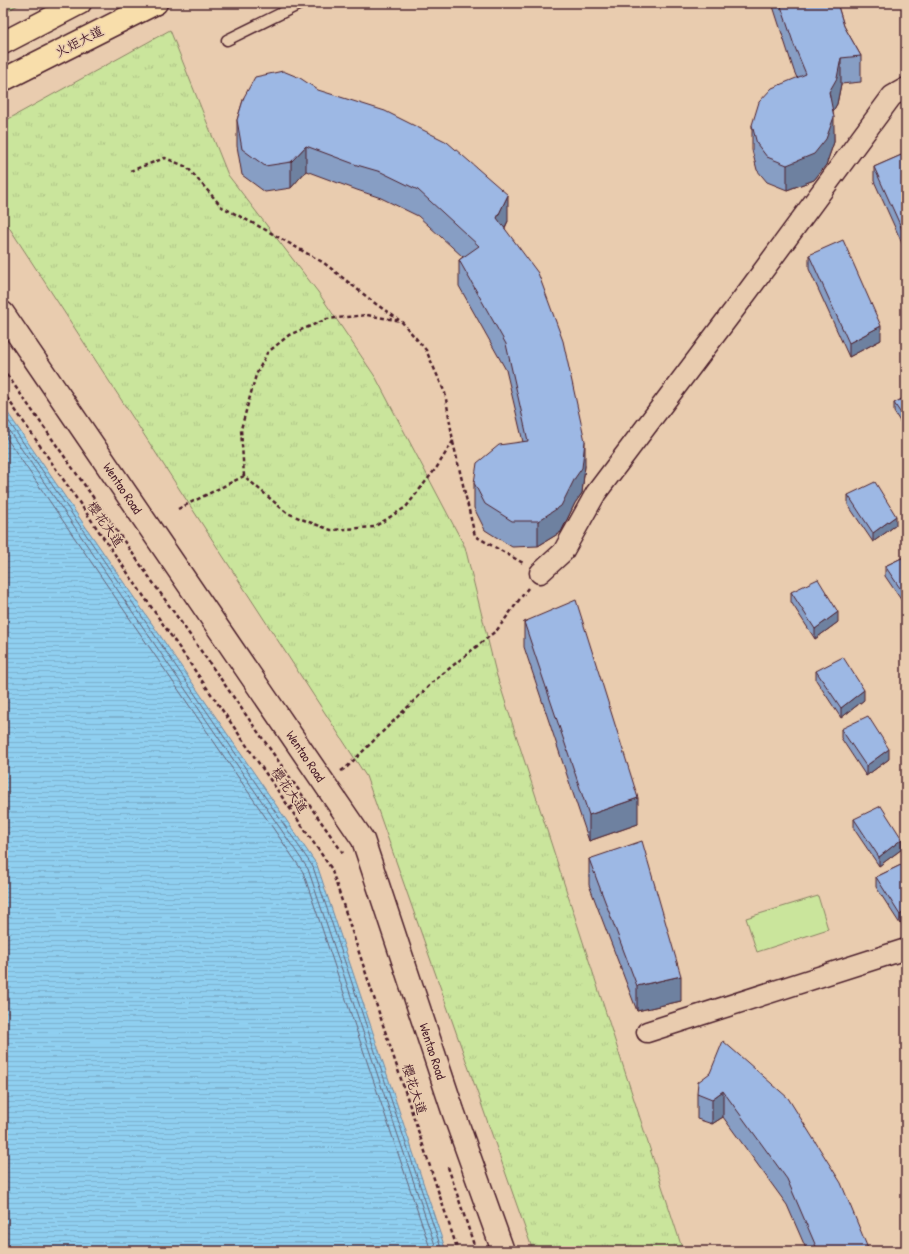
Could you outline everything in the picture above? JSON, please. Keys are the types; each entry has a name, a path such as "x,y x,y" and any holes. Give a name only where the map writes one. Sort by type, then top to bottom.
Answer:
{"main road":[{"path":"3,43 80,3"},
{"name":"火炬大道","path":"3,80 156,3"},
{"name":"Wentao Road","path":"3,313 364,840 453,1111 503,1251"}],"street":[{"path":"540,573 563,552 596,493 737,306 892,96 906,88"},
{"path":"648,1032 906,949"}],"lane":[{"path":"227,40 302,3"}],"path":[{"path":"130,171 165,158 187,166 222,207 264,228 324,263 376,304 401,321 426,350 445,393 453,441 475,536 540,573 497,630 435,680 347,767"},
{"path":"401,321 367,315 327,320 289,335 267,353 256,375 241,429 244,476 286,512 309,522 331,530 374,527 406,507 437,467 453,441"},
{"path":"3,369 346,857"},
{"name":"樱花大道","path":"3,392 332,868 458,1251"},
{"path":"178,510 244,476"},
{"path":"290,808 304,798"},
{"path":"446,1160 476,1251"}],"green space":[{"path":"3,3 22,3 3,13"},
{"path":"170,30 228,175 318,292 376,378 465,547 496,673 683,1251 533,1251 366,776 3,218 3,122"},
{"path":"818,896 828,929 757,952 746,918"}],"water":[{"path":"3,406 317,865 446,1251 3,1251"}],"building":[{"path":"780,3 837,3 844,26 861,56 841,58 837,78 829,92 834,117 826,139 814,154 787,165 767,157 757,144 752,125 759,102 772,88 806,74 794,45"},
{"path":"283,71 300,78 318,90 385,111 447,142 508,195 497,218 538,273 563,341 585,441 582,468 575,478 561,506 538,521 512,521 485,504 474,483 477,463 499,445 528,441 506,344 459,260 479,246 418,190 381,172 357,165 306,146 291,162 265,166 242,149 237,120 244,97 255,77"},
{"path":"906,153 906,238 874,167"},
{"path":"843,240 881,326 849,343 809,255"},
{"path":"906,397 906,421 894,403"},
{"path":"875,482 896,516 873,533 848,495"},
{"path":"906,556 906,597 885,566"},
{"path":"818,579 838,612 815,629 791,592"},
{"path":"576,600 638,798 589,815 524,622"},
{"path":"843,657 864,690 841,708 816,671"},
{"path":"868,716 889,749 866,766 841,729"},
{"path":"881,806 902,839 879,857 854,819"},
{"path":"642,841 681,976 637,986 589,859"},
{"path":"903,864 906,870 906,910 900,915 876,877"},
{"path":"723,1041 788,1098 841,1183 869,1251 818,1251 787,1179 723,1091 712,1099 697,1093 698,1082 710,1073"}]}
